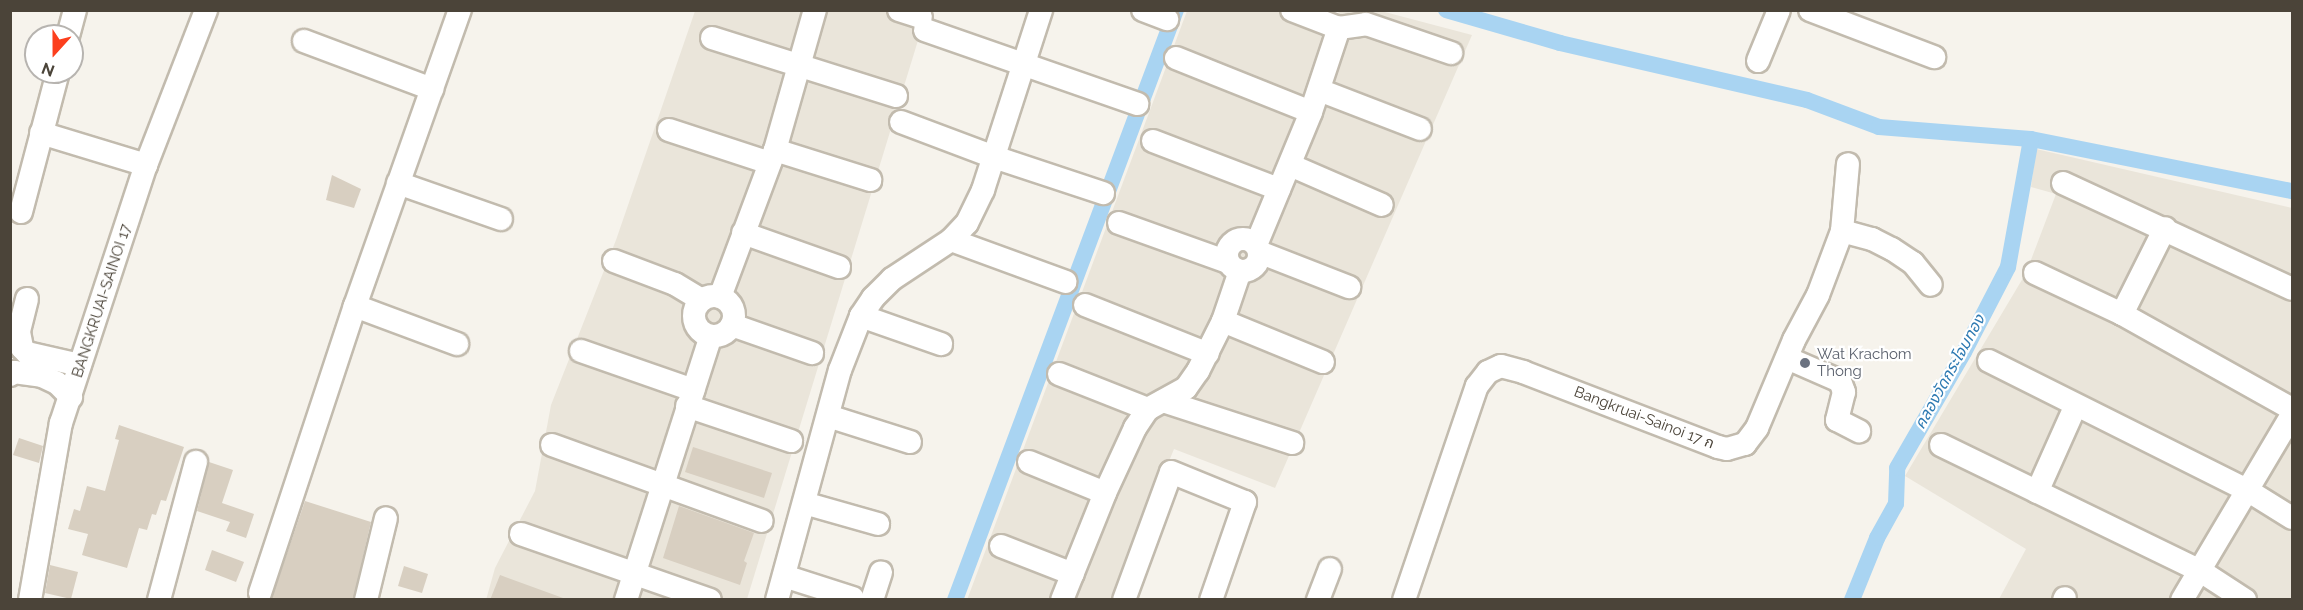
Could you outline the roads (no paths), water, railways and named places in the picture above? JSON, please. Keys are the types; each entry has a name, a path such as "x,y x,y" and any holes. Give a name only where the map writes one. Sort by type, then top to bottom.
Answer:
{"street":[{"name":"BANGKRUAI-SAINOI 17","path":"30,600 61,423 146,165 206,10"},
{"path":"260,593 398,183 460,10"},
{"path":"711,336 697,325 696,308 711,299 743,233 773,157 815,10"},
{"path":"899,10 923,24 1023,67 1137,104"},
{"path":"777,600 840,370 861,316 873,298 892,279 951,240 967,223 983,190 1041,10"},
{"path":"1143,10 1167,19"},
{"path":"1292,10 1339,28 1366,24 1451,53"},
{"path":"1758,61 1779,10"},
{"path":"1810,10 1934,57"},
{"path":"1119,223 1234,266 1254,267 1257,249 1315,101 1339,28"},
{"path":"712,38 896,96"},
{"path":"304,41 432,89"},
{"path":"1176,58 1315,101 1420,129"},
{"path":"21,212 55,84"},
{"path":"901,122 994,157 1103,193"},
{"path":"669,130 870,180"},
{"path":"41,133 146,165"},
{"path":"1153,141 1279,189"},
{"name":"Bangkruai-Sainoi 17 ก","path":"1407,599 1477,386 1488,372 1501,366 1523,372 1727,449 1745,444 1757,428 1787,357 1818,295 1842,231 1848,164"},
{"path":"1290,165 1382,205"},
{"path":"398,183 501,219"},
{"path":"2063,183 2165,228 2292,289"},
{"path":"2122,314 2165,228"},
{"path":"1842,231 1872,239 1892,249 1913,263 1931,285"},
{"path":"743,233 839,267"},
{"path":"951,240 1066,282"},
{"path":"1257,249 1349,287"},
{"path":"614,261 733,308 732,325 727,332 711,336"},
{"path":"1062,600 1126,444 1155,405 1186,388 1208,354 1223,321 1234,266"},
{"path":"2035,273 2122,314 2292,409"},
{"path":"27,299 19,332 22,348 27,353 80,365"},
{"path":"1085,305 1208,354"},
{"path":"356,306 457,344"},
{"path":"861,316 941,344"},
{"path":"1223,321 1323,362"},
{"path":"732,325 812,353"},
{"path":"626,600 711,336"},
{"path":"581,351 791,441"},
{"path":"1787,357 1840,381 1844,392 1837,420 1859,431"},
{"path":"1989,362 2247,490 2292,518"},
{"path":"10,375 14,372 42,376 57,383 71,398"},
{"path":"1059,374 1155,405 1292,443"},
{"path":"2037,492 2076,405"},
{"path":"2182,600 2292,415"},
{"path":"828,416 910,442"},
{"path":"552,445 762,521"},
{"path":"1941,445 2199,570 2245,600"},
{"path":"159,600 196,462"},
{"path":"1029,462 1105,493"},
{"path":"1124,600 1172,472 1245,502 1211,600"},
{"path":"804,502 878,524"},
{"path":"366,600 386,518"},
{"path":"521,534 710,600"},
{"path":"1001,546 1073,574"},
{"path":"1318,600 1330,569"},
{"path":"784,576 862,599 881,572"}],"waterway":[{"path":"955,600 1176,10"},
{"path":"1446,10 1560,43 1807,100 1879,127 2031,139 2292,191"},
{"name":"คลองวัดกระโจมทอง","path":"1852,600 1877,538 1896,504 1897,468 1964,352 2008,267 2031,139"}],"place":[{"name":"Wat Krachom Thong","path":"1805,363"}]}
